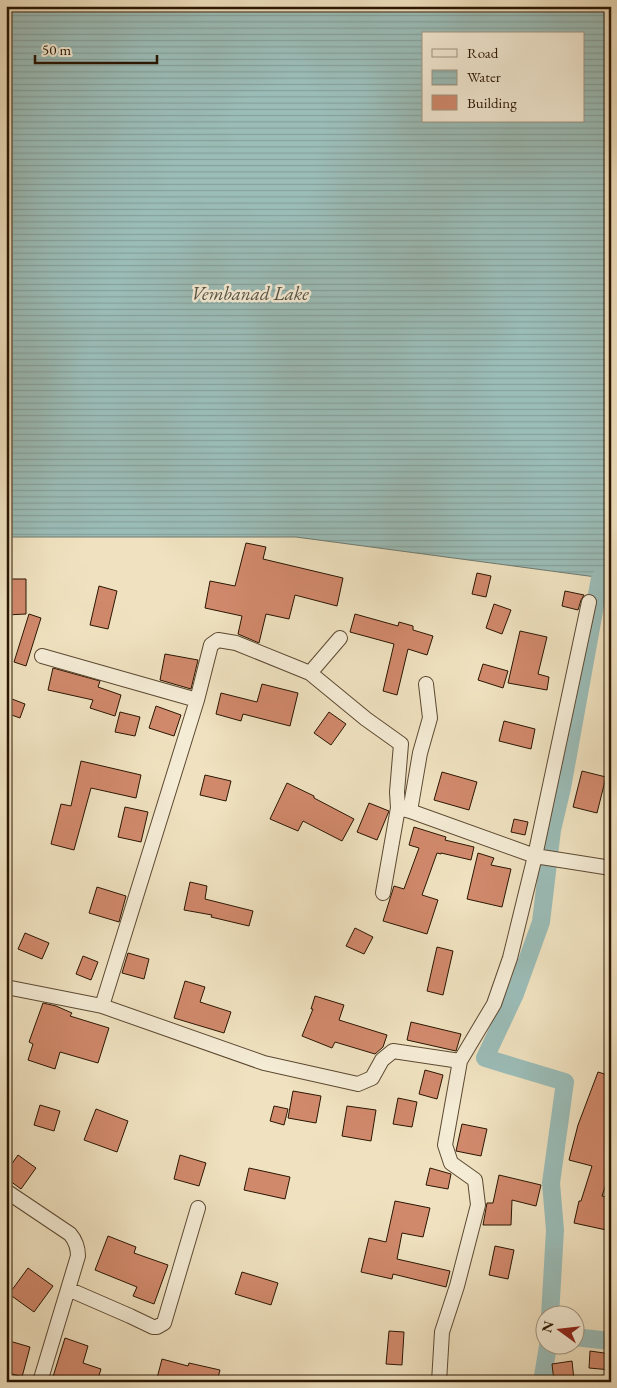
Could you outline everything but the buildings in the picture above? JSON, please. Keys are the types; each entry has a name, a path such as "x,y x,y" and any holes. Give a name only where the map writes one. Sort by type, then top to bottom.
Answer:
{"street":[{"path":"439,1382 442,1332 457,1286 478,1205 475,1180 451,1163 445,1145 460,1061 494,1004 544,857 589,602"},
{"path":"310,673 340,638"},
{"path":"102,1006 197,700 211,645 218,640 236,643 310,673 366,719 401,744 397,792 404,809 544,857 611,868"},
{"path":"42,656 197,700"},
{"path":"383,893 404,809 430,718 426,684"},
{"path":"6,987 102,1006 264,1063 358,1084 372,1078 382,1060 393,1051 460,1061"},
{"path":"6,1191 70,1234 78,1248 78,1256 40,1382"},
{"path":"68,1289 152,1327 160,1326 164,1323 198,1208"}],"water":[{"name":"Vembanad Lake","path":"6,6 611,6 611,579 296,537 6,537"}],"waterway":[{"path":"551,1306 555,1230 551,1183 565,1082 485,1058 515,994 541,922 552,830 562,788 600,578"},
{"path":"584,1338 611,1341"},
{"path":"542,1382 546,1356"}]}
